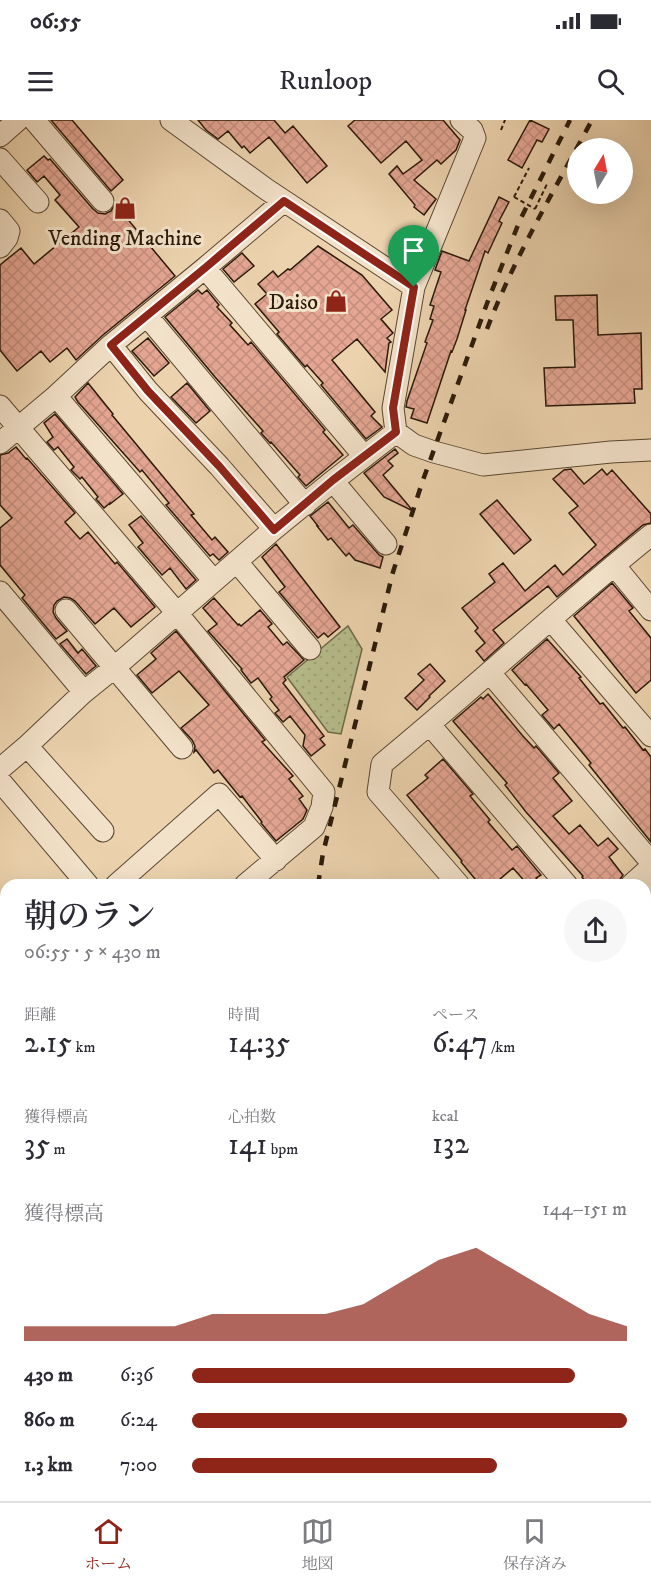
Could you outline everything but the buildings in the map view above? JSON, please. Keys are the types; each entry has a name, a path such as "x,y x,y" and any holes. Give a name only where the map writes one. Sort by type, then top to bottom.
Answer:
{"street":[{"path":"0,136 18,120"},
{"path":"34,120 103,201"},
{"path":"171,120 284,201 414,287"},
{"path":"461,120 472,130 475,138 414,287 393,408 396,432 414,445 483,465 651,450"},
{"path":"0,159 39,202"},
{"path":"0,443 56,396 111,345 284,201"},
{"path":"0,220 9,231 0,247"},
{"path":"205,268 364,456"},
{"path":"147,316 305,505"},
{"path":"111,345 148,391 219,466 274,530"},
{"path":"56,396 214,581"},
{"path":"0,406 177,613 324,792 322,807 314,827 252,879"},
{"path":"0,769 84,692 214,581 333,480 396,432"},
{"path":"333,480 386,544"},
{"path":"454,879 378,792 382,764 651,535"},
{"path":"237,562 310,648"},
{"path":"614,565 651,610"},
{"path":"0,592 84,692"},
{"path":"66,610 182,748"},
{"path":"551,620 651,736"},
{"path":"490,673 643,879"},
{"path":"430,725 562,879"},
{"path":"27,746 103,831"},
{"path":"0,781 83,879"},
{"path":"123,879 219,794 276,860"}],"path":[{"path":"501,130 505,120"},
{"path":"529,168 514,197 535,209 548,182"}],"green space":[{"path":"348,626 362,649 341,734 328,732 287,677"}],"railway":[{"path":"319,879 323,853 393,572 423,480 520,220 570,120"},
{"path":"487,329 523,249 592,120"}],"place":[{"name":"Vending Machine","path":"125,208"},
{"name":"Daiso","path":"336,301"}],"route":[{"path":"284,201 414,287 393,408 396,432 333,480 274,530 219,466 148,391 111,345 284,201"}]}
